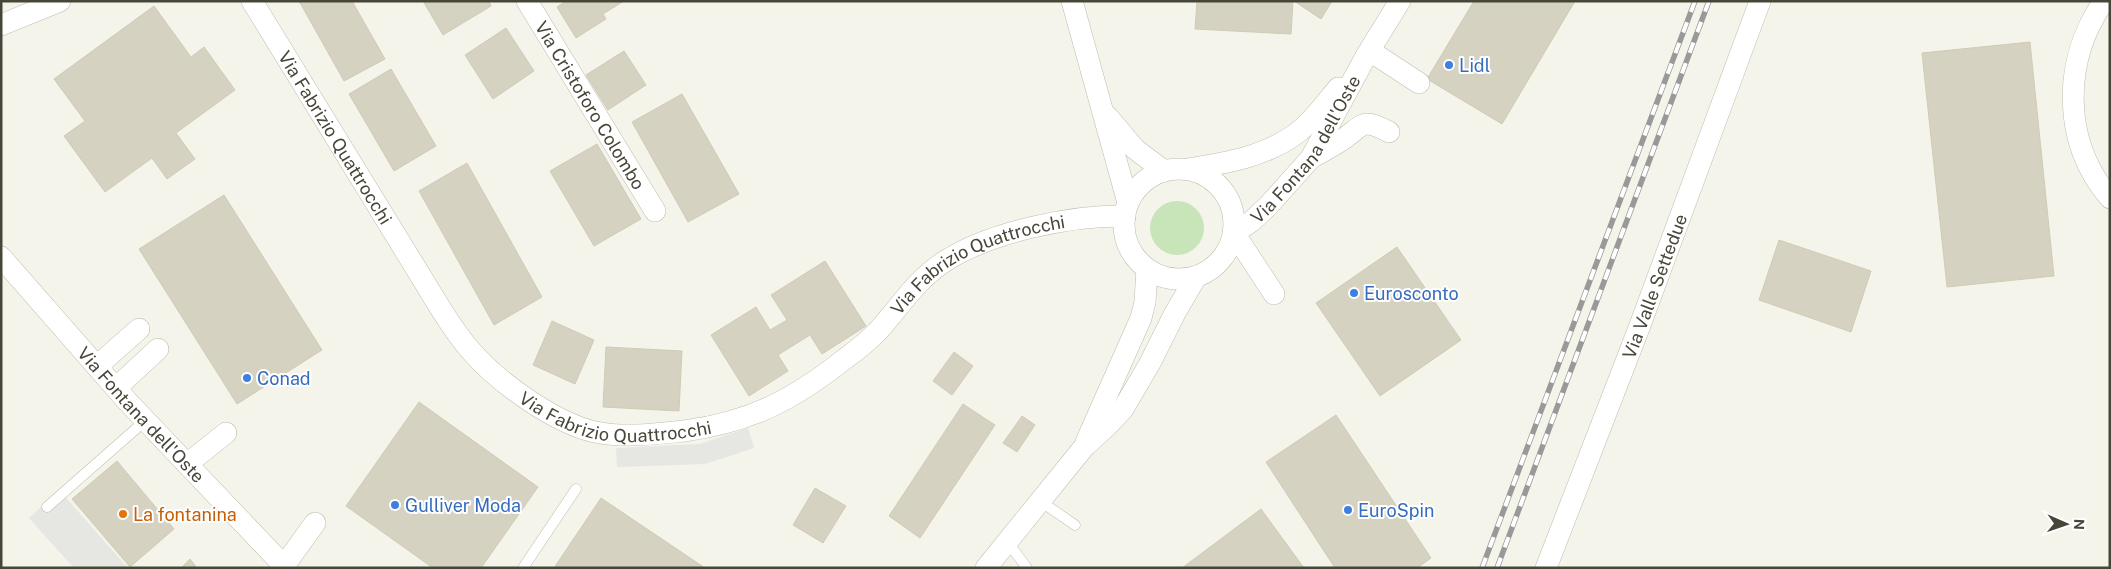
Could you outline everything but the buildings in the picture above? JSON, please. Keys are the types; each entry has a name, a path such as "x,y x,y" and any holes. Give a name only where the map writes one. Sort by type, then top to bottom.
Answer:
{"street":[{"path":"1,25 24,8 60,1"},
{"name":"Via Fabrizio Quattrocchi","path":"252,1 439,306 464,343 490,370 542,408 564,422 596,432 623,435 666,433 716,426 757,414 798,393 846,358 877,332 924,277 940,264 975,244 1044,226 1126,210"},
{"name":"Via Cristoforo Colombo","path":"527,1 655,211"},
{"path":"1072,1 1104,113 1126,210 1126,236 1133,254 1147,269 1162,277 1179,279 1196,277 1213,268 1230,243 1234,216 1229,200 1219,185 1205,174 1176,168 1164,171 1149,178 1136,189 1126,210"},
{"name":"Via Fontana dell'Oste","path":"1230,243 1268,206 1311,158 1368,53 1400,1"},
{"name":"Via Valle Settedue","path":"1546,568 1639,328 1760,1"},
{"path":"2104,1 2089,26 2082,45 2075,72 2074,99 2075,126 2080,148 2091,172 2110,198"},
{"path":"1368,53 1419,83"},
{"name":"Via Fontana dell'Oste","path":"1188,169 1245,158 1284,142 1314,117 1368,53"},
{"path":"1104,113 1126,140 1144,157 1164,171"},
{"path":"1311,158 1339,142 1360,125 1374,124 1389,132"},
{"path":"1230,243 1250,257 1274,294"},
{"name":"Via Fontana dell'Oste","path":"1,257 116,388 285,567"},
{"path":"1084,447 1141,318 1145,302 1147,269"},
{"path":"986,568 1084,447 1107,426 1131,399 1185,294 1196,277"},
{"path":"97,366 139,329"},
{"path":"116,388 158,349"},
{"path":"187,464 226,433"},
{"path":"285,567 315,523"}],"lane":[{"path":"47,508 146,420"},
{"path":"523,568 576,489"},
{"path":"1040,500 1075,525"},
{"path":"1007,541 1027,568"}],"green space":[{"path":"1172,201 1182,201 1192,205 1200,213 1204,228 1200,243 1192,251 1182,255 1172,255 1162,251 1154,243 1150,233 1150,223 1154,213 1162,205"}],"shaded area":[{"path":"748,428 754,448 705,464 617,467 616,448 700,444"},
{"path":"59,490 128,568 74,568 29,518"}],"railway":[{"path":"1482,568 1695,1"},
{"path":"1497,568 1709,1"}],"place":[{"name":"Lidl","path":"1449,65"},
{"name":"Eurosconto","path":"1354,293"},
{"name":"Conad","path":"247,378"},
{"name":"Gulliver Moda","path":"395,505"},
{"name":"EuroSpin","path":"1348,510"},
{"name":"La fontanina","path":"123,514"}]}
